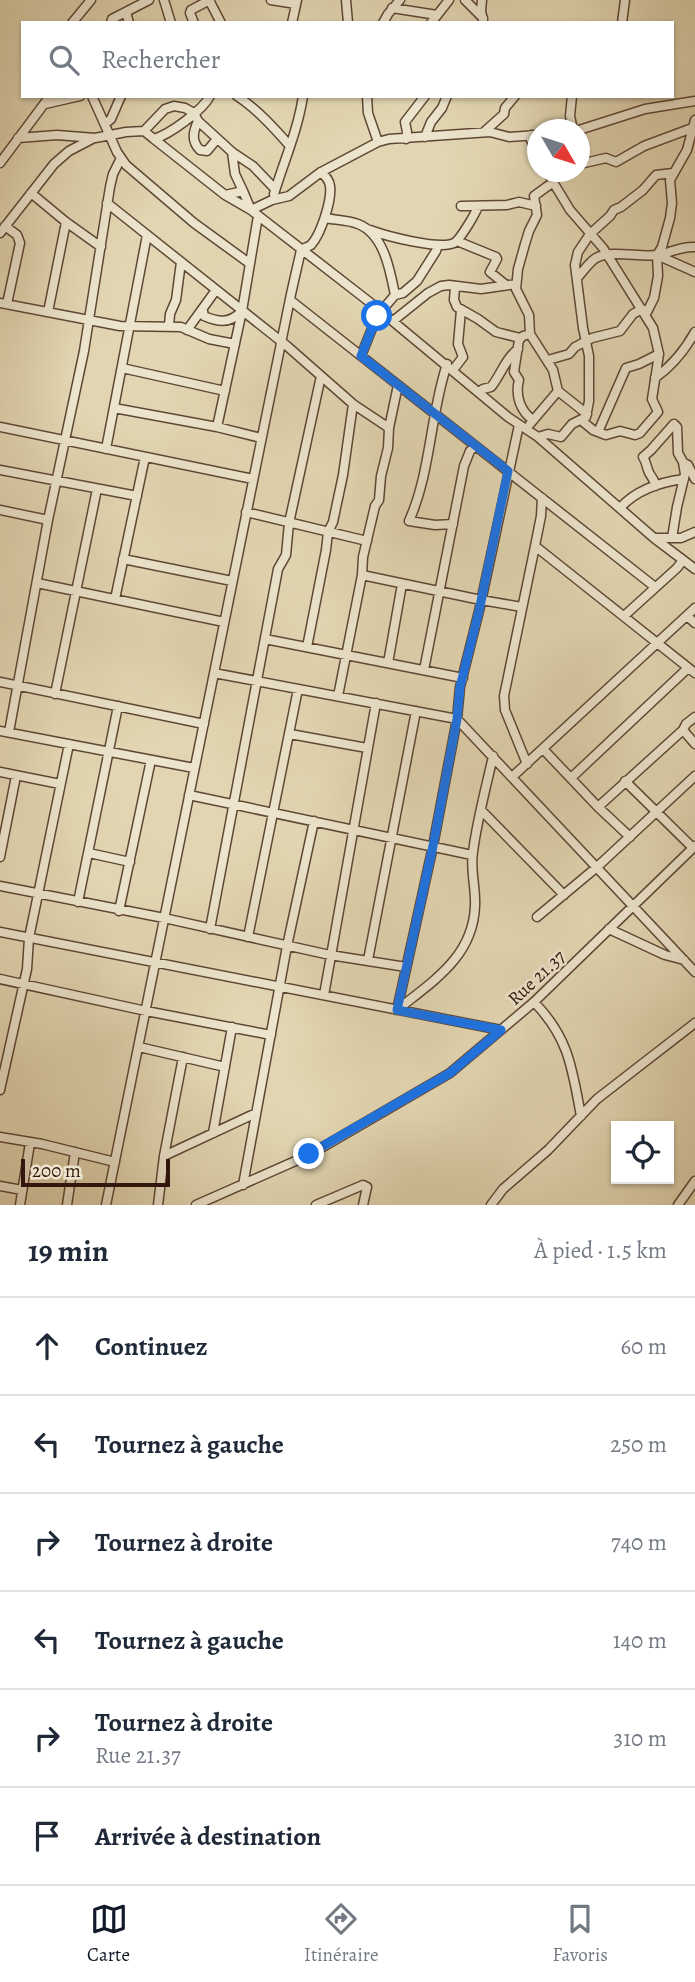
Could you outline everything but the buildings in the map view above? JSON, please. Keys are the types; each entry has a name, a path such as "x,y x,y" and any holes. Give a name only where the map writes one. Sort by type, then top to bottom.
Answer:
{"street":[{"path":"74,21 91,0"},
{"path":"109,21 149,0"},
{"path":"164,0 171,21"},
{"path":"193,21 191,10 209,0 219,21"},
{"path":"271,0 297,2 291,21"},
{"path":"346,0 348,21"},
{"path":"384,21 400,0"},
{"path":"432,21 449,0"},
{"path":"465,0 483,20"},
{"path":"482,0 483,20"},
{"path":"624,21 625,0"},
{"path":"392,8 437,15"},
{"path":"126,12 128,21"},
{"path":"93,98 126,165 194,223 249,263"},
{"path":"105,124 111,120 120,98"},
{"path":"209,98 196,117 194,141 200,150 207,151 218,139"},
{"path":"239,98 290,146"},
{"path":"272,200 295,134 303,98"},
{"path":"367,98 369,117 379,142"},
{"path":"406,139 405,122 423,98"},
{"path":"425,137 446,98"},
{"path":"484,132 503,116 511,98"},
{"path":"571,119 572,98"},
{"path":"657,108 659,98"},
{"path":"0,163 48,100"},
{"path":"590,126 645,109 695,101"},
{"path":"235,344 169,326 129,326 3,303 20,243 17,235 3,230 54,164 69,151 95,138 144,131 165,109 174,106 185,108 196,117 232,152 253,166 275,189"},
{"path":"154,139 196,117"},
{"path":"548,360 569,354 575,347 592,338 620,331 633,314 644,312 654,298 658,276 657,255 670,218 673,173 693,139 695,120"},
{"path":"590,161 603,158 616,162 644,146 695,127"},
{"path":"144,131 381,311 522,427 538,437 654,538 695,569"},
{"path":"254,213 272,200 293,194 321,172 389,139 484,132 509,137 527,136"},
{"path":"18,138 57,135 95,138"},
{"path":"217,427 242,311 254,213 236,174 232,152"},
{"path":"121,158 113,174 107,203 90,320 48,520 19,686 4,732 194,768"},
{"path":"106,1205 301,250 312,244 325,218 330,198 330,184 321,172"},
{"path":"538,437 548,434 561,437 572,424 584,417 589,401 589,356 576,259 590,234 614,210 621,208 656,176 673,173"},
{"path":"552,183 608,256 655,333 659,354 652,399 658,412 640,433 635,435 619,431 606,435 598,432 558,391 553,370 530,334 529,316 517,293 516,284 529,230 537,215 534,196 552,183"},
{"path":"225,195 243,191"},
{"path":"31,193 101,247"},
{"path":"461,206 511,205 519,202 536,206"},
{"path":"107,203 281,342 353,404 389,428"},
{"path":"325,218 352,222 398,239 452,244 476,214 478,206"},
{"path":"48,312 66,222"},
{"path":"370,230 388,261 395,295"},
{"path":"106,449 146,235"},
{"path":"457,241 496,257 490,272 506,285"},
{"path":"361,356 375,319 395,295 417,281 438,244"},
{"path":"657,255 681,247 695,247"},
{"path":"577,278 596,258 621,253 657,255 695,272"},
{"path":"169,326 181,262"},
{"path":"393,321 435,289 449,285 481,289 516,284"},
{"path":"455,286 455,303 461,310 496,332 520,338 530,334"},
{"path":"187,330 216,290"},
{"path":"290,300 655,587"},
{"path":"453,524 435,525 408,521 417,500 435,414 450,367 463,357 458,344 461,310"},
{"path":"202,311 205,317 217,322 235,318 242,311"},
{"path":"655,378 677,359 695,332"},
{"path":"520,338 514,372 519,380 517,390 522,410 533,420"},
{"path":"479,392 491,387 501,374 508,357 518,349"},
{"path":"598,432 626,368 659,354"},
{"path":"121,368 225,391"},
{"path":"211,929 278,569 286,555 289,523 321,376"},
{"path":"338,696 362,575 363,557 379,500 398,385"},
{"path":"397,1010 433,846 463,678 508,471 522,427 533,420 558,391"},
{"path":"307,647 328,532 333,522 343,475 353,404"},
{"path":"114,408 261,438"},
{"path":"655,486 655,479 643,457 674,424 677,427 678,453 685,469 672,538"},
{"path":"0,427 253,479"},
{"path":"424,670 464,466 475,446"},
{"path":"115,599 145,457"},
{"path":"683,463 688,465 695,478"},
{"path":"0,470 137,496"},
{"path":"620,508 642,490 684,478"},
{"path":"55,694 97,489"},
{"path":"527,764 505,710 504,696 535,546 542,498"},
{"path":"0,510 48,520"},
{"path":"247,512 367,541"},
{"path":"654,538 681,538 695,532"},
{"path":"535,546 691,671 571,778"},
{"path":"123,559 232,581"},
{"path":"624,616 683,560"},
{"path":"362,575 522,607"},
{"path":"37,583 224,622"},
{"path":"388,663 402,584"},
{"path":"512,777 695,608"},
{"path":"687,616 695,624"},
{"path":"265,639 463,678"},
{"path":"214,673 457,719 695,972"},
{"path":"0,682 204,724"},
{"path":"248,937 298,689"},
{"path":"324,995 376,703"},
{"path":"78,902 118,706"},
{"path":"368,960 416,711"},
{"path":"598,807 695,717"},
{"path":"683,730 695,744"},
{"path":"290,734 367,748"},
{"path":"0,1090 27,969 29,937 69,744"},
{"path":"543,749 630,837"},
{"path":"397,1010 450,967 465,944 472,926 475,908 472,855 493,756"},
{"path":"119,911 151,760"},
{"path":"0,772 60,784"},
{"path":"0,858 16,776"},
{"path":"537,917 597,867 695,776"},
{"path":"625,781 694,847"},
{"path":"189,795 472,855"},
{"path":"481,810 564,895"},
{"path":"243,1185 287,946 314,821"},
{"name":"Rue 21.37","path":"196,1205 309,1154 450,1073 534,1002 694,847"},
{"path":"89,853 131,862"},
{"path":"0,886 164,918 330,955 406,967"},
{"path":"609,929 665,955 684,960"},
{"path":"0,932 501,1030"},
{"path":"0,979 271,1035"},
{"path":"534,1002 562,1039 572,1065 581,1116"},
{"path":"491,1205 503,1189 548,1150 597,1099 695,1023"},
{"path":"213,1133 233,1027"},
{"path":"139,1047 225,1067"},
{"path":"158,1205 164,1156 183,1057"},
{"path":"164,1156 256,1113"},
{"path":"0,1137 115,1162"},
{"path":"20,1205 30,1143"},
{"path":"67,1205 75,1152"},
{"path":"678,1205 695,1181"},
{"path":"319,1204 363,1185 366,1187 363,1205"},
{"path":"2,1188 22,1190"}],"route":[{"path":"309,1154 450,1073 501,1030 397,1010 433,846 457,719 460,687 508,471 361,356 377,316"}]}
